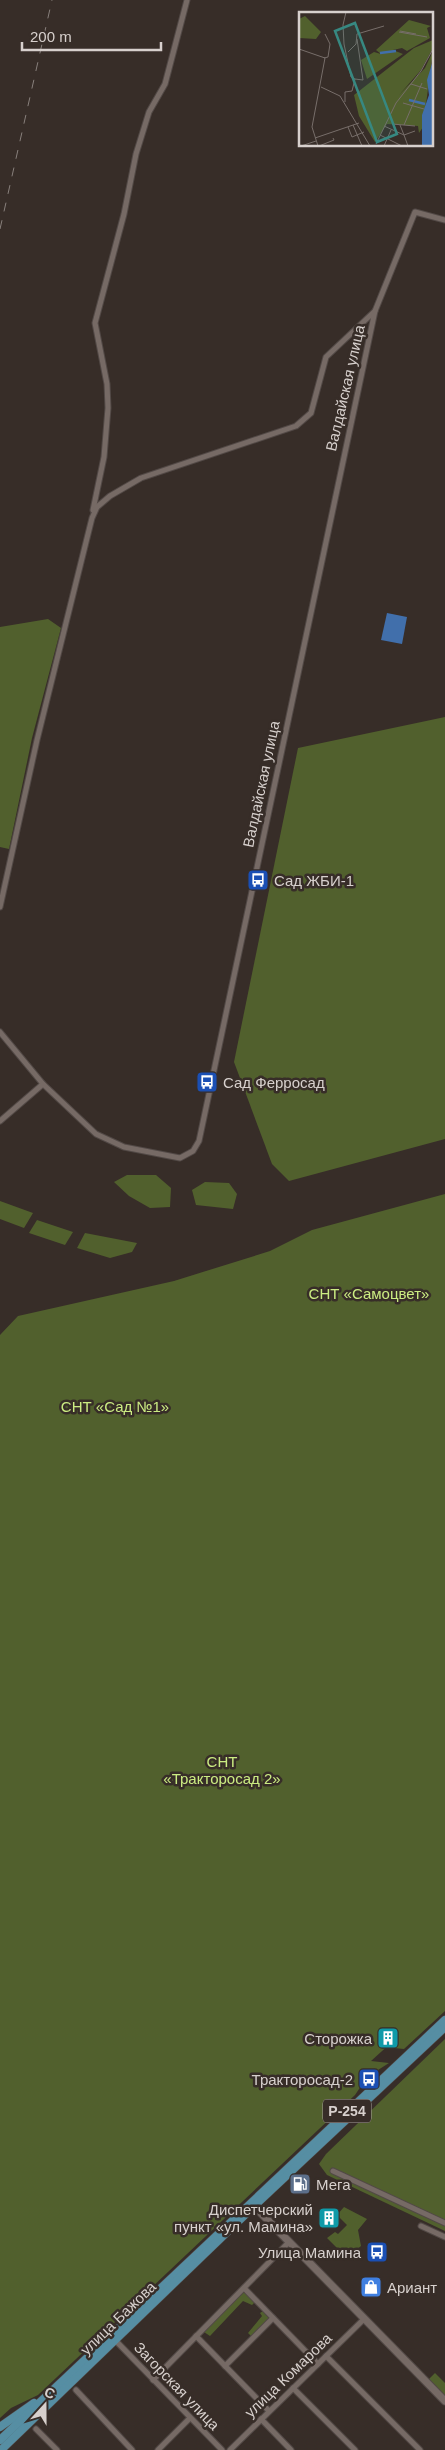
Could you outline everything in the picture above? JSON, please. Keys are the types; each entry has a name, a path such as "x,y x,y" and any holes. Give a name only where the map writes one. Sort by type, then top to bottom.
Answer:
{"main road":[{"name":"Р-254","path":"252,2204 445,2020"},
{"name":"Р-254","path":"252,2204 445,2027"},
{"path":"252,2204 288,2243 445,2401"},
{"name":"улица Бажова","path":"1,2450 252,2204"},
{"name":"улица Бажова","path":"0,2440 252,2204"},
{"path":"0,2427 50,2393"}],"street":[{"path":"0,907 37,740 92,518 104,457 108,408 107,384 95,323 124,214 136,154 149,112 165,84 187,0"},
{"path":"92,518 97,506 141,478 296,426 311,414 326,357 375,311 415,212 445,220"},
{"name":"Валдайская улица","path":"43,1084 96,1134 124,1147 180,1158 193,1151 199,1141 375,311"},
{"path":"0,1032 43,1084 0,1121"},
{"path":"333,2172 445,2223"},
{"path":"420,2226 445,2237"},
{"path":"153,2380 288,2243"},
{"path":"244,2288 318,2364"},
{"path":"225,2366 273,2318"},
{"name":"улица Комарова","path":"230,2450 364,2319"},
{"path":"196,2336 269,2411"},
{"name":"Загорская улица","path":"114,2340 222,2450"},
{"path":"326,2356 420,2450"},
{"path":"293,2388 355,2450"},
{"path":"76,2390 132,2450"},
{"path":"158,2450 190,2418"},
{"path":"261,2419 292,2450"},
{"path":"36,2429 57,2450"}],"green space":[{"path":"48,619 61,628 32,738 9,849 0,847 0,627"},
{"path":"445,717 445,1139 289,1181 272,1164 234,1062 298,748"},
{"path":"127,1175 156,1175 171,1188 170,1207 150,1208 129,1196 114,1182"},
{"path":"205,1182 229,1183 237,1194 233,1209 196,1205 192,1190"},
{"name":"СНТ «Тракторосад 2»","path":"445,1194 445,2011 404,2049 394,2048 392,2042 371,2061 389,2063 367,2077 355,2095 38,2395 11,2408 0,2418 0,1335 18,1316 174,1281 270,1251 312,1230"},
{"path":"0,1201 33,1213 24,1228 0,1219"},
{"path":"37,1220 73,1232 65,1245 29,1233"},
{"path":"85,1233 137,1243 132,1252 110,1258 77,1248"},
{"path":"445,2039 445,2231 327,2175 319,2164 326,2154"},
{"path":"344,2207 367,2219 358,2230 361,2246 349,2256 343,2254 327,2238 335,2232 338,2234 347,2225 337,2215"},
{"path":"243,2291 255,2302 252,2305 243,2301 210,2336 204,2332"},
{"path":"263,2311 270,2319 252,2337 248,2333 262,2316 260,2313"},
{"path":"435,2373 445,2383 445,2397 428,2380"}],"water":[{"path":"387,613 407,617 402,644 381,640"}],"railway":[{"path":"0,229 52,0"}],"place":[{"name":"Сад ЖБИ-1","path":"258,880"},
{"name":"Сад Ферросад","path":"207,1082"},
{"name":"Сторожка","path":"388,2038"},
{"name":"Тракторосад-2","path":"369,2079"},
{"name":"Мега","path":"300,2184"},
{"name":"Диспетчерский пункт «ул. Мамина»","path":"329,2218"},
{"name":"Улица Мамина","path":"377,2252"},
{"name":"Ариант","path":"371,2287"}],"park label":[{"name":"СНТ «Самоцвет»","path":"369,1293"},
{"name":"СНТ «Сад №1»","path":"115,1406"}]}
